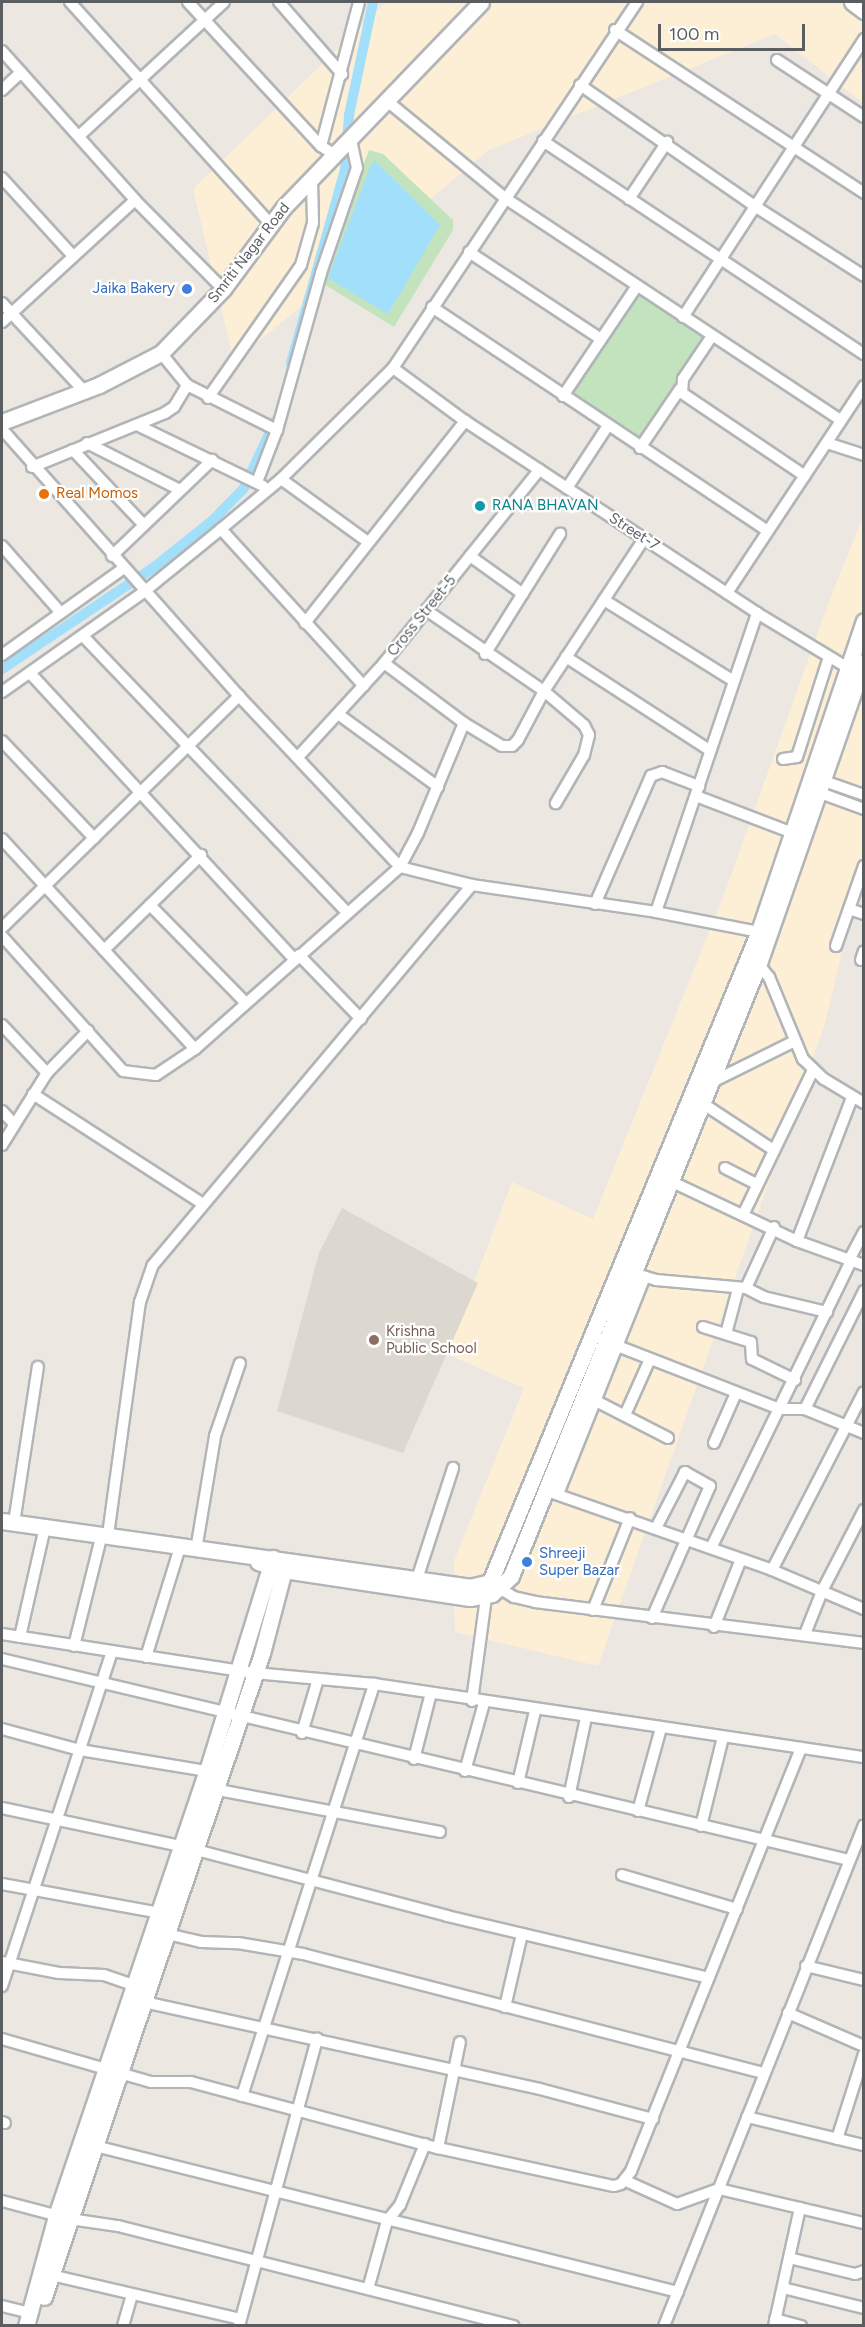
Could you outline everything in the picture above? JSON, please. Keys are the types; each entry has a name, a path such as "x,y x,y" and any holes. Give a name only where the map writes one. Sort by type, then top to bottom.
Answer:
{"street":[{"path":"70,2 270,223"},
{"path":"188,2 321,146 335,155"},
{"path":"79,136 224,2"},
{"path":"279,2 342,74"},
{"path":"321,146 342,74 359,2"},
{"name":"Smriti Nagar Road","path":"2,422 84,392 161,352 223,290 270,223 481,2"},
{"path":"2,692 145,591 221,529 281,479 393,368 615,30 637,2"},
{"path":"852,2 864,11"},
{"path":"615,30 864,193"},
{"path":"683,317 864,39"},
{"path":"2,51 135,200 223,290"},
{"path":"777,60 864,117"},
{"path":"2,90 21,72"},
{"path":"580,85 667,142 756,207 864,276"},
{"path":"386,100 505,198 841,420"},
{"path":"257,482 277,430 321,273 357,168 351,139"},
{"path":"543,141 864,354"},
{"path":"629,199 667,142"},
{"path":"2,178 73,256"},
{"path":"208,398 301,265 313,223 312,180"},
{"path":"2,322 135,200"},
{"path":"469,252 601,339"},
{"path":"562,396 637,286"},
{"path":"2,303 84,392"},
{"path":"432,307 607,427 767,530"},
{"path":"640,448 712,336"},
{"path":"161,352 187,385 208,398 277,430"},
{"name":"Street-7","path":"393,368 465,421 757,613 829,657 859,670"},
{"path":"32,467 174,407 187,385"},
{"path":"727,593 864,386"},
{"path":"680,389 805,476"},
{"path":"304,623 465,421"},
{"path":"136,424 269,489"},
{"path":"567,488 607,427"},
{"path":"2,429 32,467 239,696 400,867 472,885 656,912 764,933"},
{"path":"87,443 180,490"},
{"path":"827,443 864,455"},
{"path":"73,450 144,525"},
{"path":"112,556 212,460"},
{"name":"Cross Street-5","path":"298,757 384,663 539,470"},
{"path":"281,479 368,542"},
{"path":"221,529 304,623 364,686"},
{"path":"485,654 560,534"},
{"path":"384,663 465,723 502,746 512,746 544,691 644,539"},
{"path":"2,546 61,613"},
{"path":"470,556 523,594"},
{"path":"4,649 61,613 124,568"},
{"path":"604,600 732,680"},
{"path":"426,610 485,654 544,691 574,714 589,735 585,755 556,803"},
{"path":"656,912 698,791 732,680 757,613"},
{"path":"552,1492 665,1179 754,959 817,788 859,670 864,621"},
{"path":"83,636 347,912"},
{"path":"566,657 709,750"},
{"path":"783,759 797,757 829,657"},
{"path":"30,673 297,957 361,1019"},
{"path":"2,928 239,696"},
{"path":"338,714 438,787"},
{"path":"2,936 123,1071 156,1075 195,1049 400,867 465,723"},
{"path":"2,741 94,838"},
{"path":"595,904 651,776 662,772 698,791 794,833"},
{"path":"817,788 864,795"},
{"path":"817,788 864,809"},
{"path":"764,933 794,833 817,788"},
{"path":"2,839 195,1049"},
{"path":"104,950 201,855"},
{"path":"836,946 864,866"},
{"path":"74,1646 105,1535 140,1302 160,1251 361,1019 472,885"},
{"path":"150,905 246,1003"},
{"path":"849,909 864,914"},
{"path":"754,959 769,977 793,1042 813,1070 852,1098 864,1103"},
{"path":"472,1701 492,1590 639,1275 665,1179 702,1103 754,959"},
{"path":"2,1025 46,1072"},
{"path":"2,1145 46,1072 87,1031"},
{"path":"710,1083 793,1042"},
{"path":"743,1215 772,1149 813,1070"},
{"path":"33,1094 203,1204"},
{"path":"797,1241 852,1098"},
{"path":"702,1103 772,1149"},
{"path":"2,1112 14,1124"},
{"path":"724,1168 756,1184"},
{"path":"665,1179 774,1227 797,1241 864,1265"},
{"path":"726,1334 742,1288 774,1227"},
{"path":"711,1548 795,1380 864,1232"},
{"path":"639,1275 742,1288 827,1312"},
{"path":"805,1409 864,1291"},
{"path":"703,1327 751,1342 752,1359 795,1380"},
{"path":"606,1342 780,1409 805,1409 864,1432"},
{"path":"38,1367 8,1522 105,1535 279,1564 492,1590 511,1576 596,1401 606,1342"},
{"path":"625,1415 650,1359"},
{"path":"196,1550 215,1436 240,1363"},
{"path":"772,1570 864,1392"},
{"path":"714,1443 736,1393"},
{"path":"596,1401 668,1438"},
{"path":"417,1580 453,1468"},
{"path":"652,1618 710,1489 707,1483 689,1473 683,1476 656,1528"},
{"path":"552,1492 630,1518 823,1589 864,1609"},
{"path":"805,1634 823,1589 864,1510"},
{"path":"593,1610 630,1518"},
{"path":"20,1637 45,1527"},
{"path":"146,1657 180,1547"},
{"path":"714,1627 741,1559"},
{"path":"279,1564 492,1590 524,1600 714,1627 805,1634 864,1643"},
{"path":"142,1992 188,1849 213,1790 232,1717 279,1564"},
{"path":"2,1634 246,1672 374,1684 535,1711 864,1757"},
{"path":"2,1986 5,1963 32,1892 112,1652"},
{"path":"2,1659 232,1717 518,1783 569,1797 849,1860"},
{"path":"302,1733 318,1679"},
{"path":"242,2096 263,2026 314,1880 374,1684"},
{"path":"414,1759 431,1693"},
{"path":"465,1771 484,1703"},
{"path":"518,1783 535,1711"},
{"path":"188,1849 207,1771 232,1717"},
{"path":"569,1797 586,1718"},
{"path":"638,1811 661,1728"},
{"path":"2,1729 80,1750 207,1771"},
{"path":"701,1826 723,1737"},
{"path":"627,2181 801,1748"},
{"path":"213,1790 440,1832"},
{"path":"2,1808 188,1849 522,1934 709,1978"},
{"path":"664,2325 864,1826"},
{"path":"622,1875 737,1909"},
{"path":"2,1884 32,1892 166,1914"},
{"path":"31,2321 113,2069 167,1934 166,1914"},
{"path":"167,1934 201,1942 229,1941 290,1951 764,2073"},
{"path":"505,2007 522,1934"},
{"path":"5,1963 59,1973 104,1975 142,1992 263,2026 453,2069 653,2119"},
{"path":"806,1966 864,1980"},
{"path":"788,2013 864,2046"},
{"path":"51,2275 239,2322 295,2109 317,2038"},
{"path":"2,2039 158,2083 191,2082 438,2148 614,2186 627,2181 677,2204 718,2188 864,2223"},
{"path":"438,2148 460,2042"},
{"path":"837,2139 864,2054"},
{"path":"31,2321 51,2275 63,2217 95,2146 113,2069"},
{"path":"747,2116 864,2145"},
{"path":"368,2289 387,2221 400,2205 425,2145"},
{"path":"95,2146 387,2221 678,2292"},
{"path":"2,2201 63,2217 118,2226 514,2325"},
{"path":"800,2208 774,2322 801,2325"},
{"path":"789,2258 855,2274 864,2271"},
{"path":"783,2288 864,2308"},
{"path":"123,2325 132,2294"},
{"path":"2,2306 31,2321"}],"shaded area":[{"path":"386,2 863,2 863,103 775,34 489,150 234,362 193,189"},
{"path":"863,517 863,864 825,1023 598,1666 455,1632 454,1561 524,1388 447,1354 512,1182 593,1219 724,895 831,596"},
{"name":"Krishna Public School","path":"342,1208 478,1283 403,1453 277,1411 319,1253"}],"green space":[{"path":"369,150 383,154 453,220 453,230 394,327 319,281"},
{"path":"637,286 712,336 637,447 563,396"}],"water":[{"path":"375,161 440,225 388,314 328,278 371,165"}],"waterway":[{"path":"291,363 345,170 349,115 373,2"},
{"path":"2,669 153,568 213,520 244,488 275,421"}],"place":[{"name":"Jaika Bakery","path":"187,289"},
{"name":"Real Momos","path":"44,494"},
{"name":"RANA BHAVAN","path":"480,506"},
{"name":"Krishna Public School","path":"374,1340"},
{"name":"Shreeji Super Bazar","path":"527,1562"}]}
